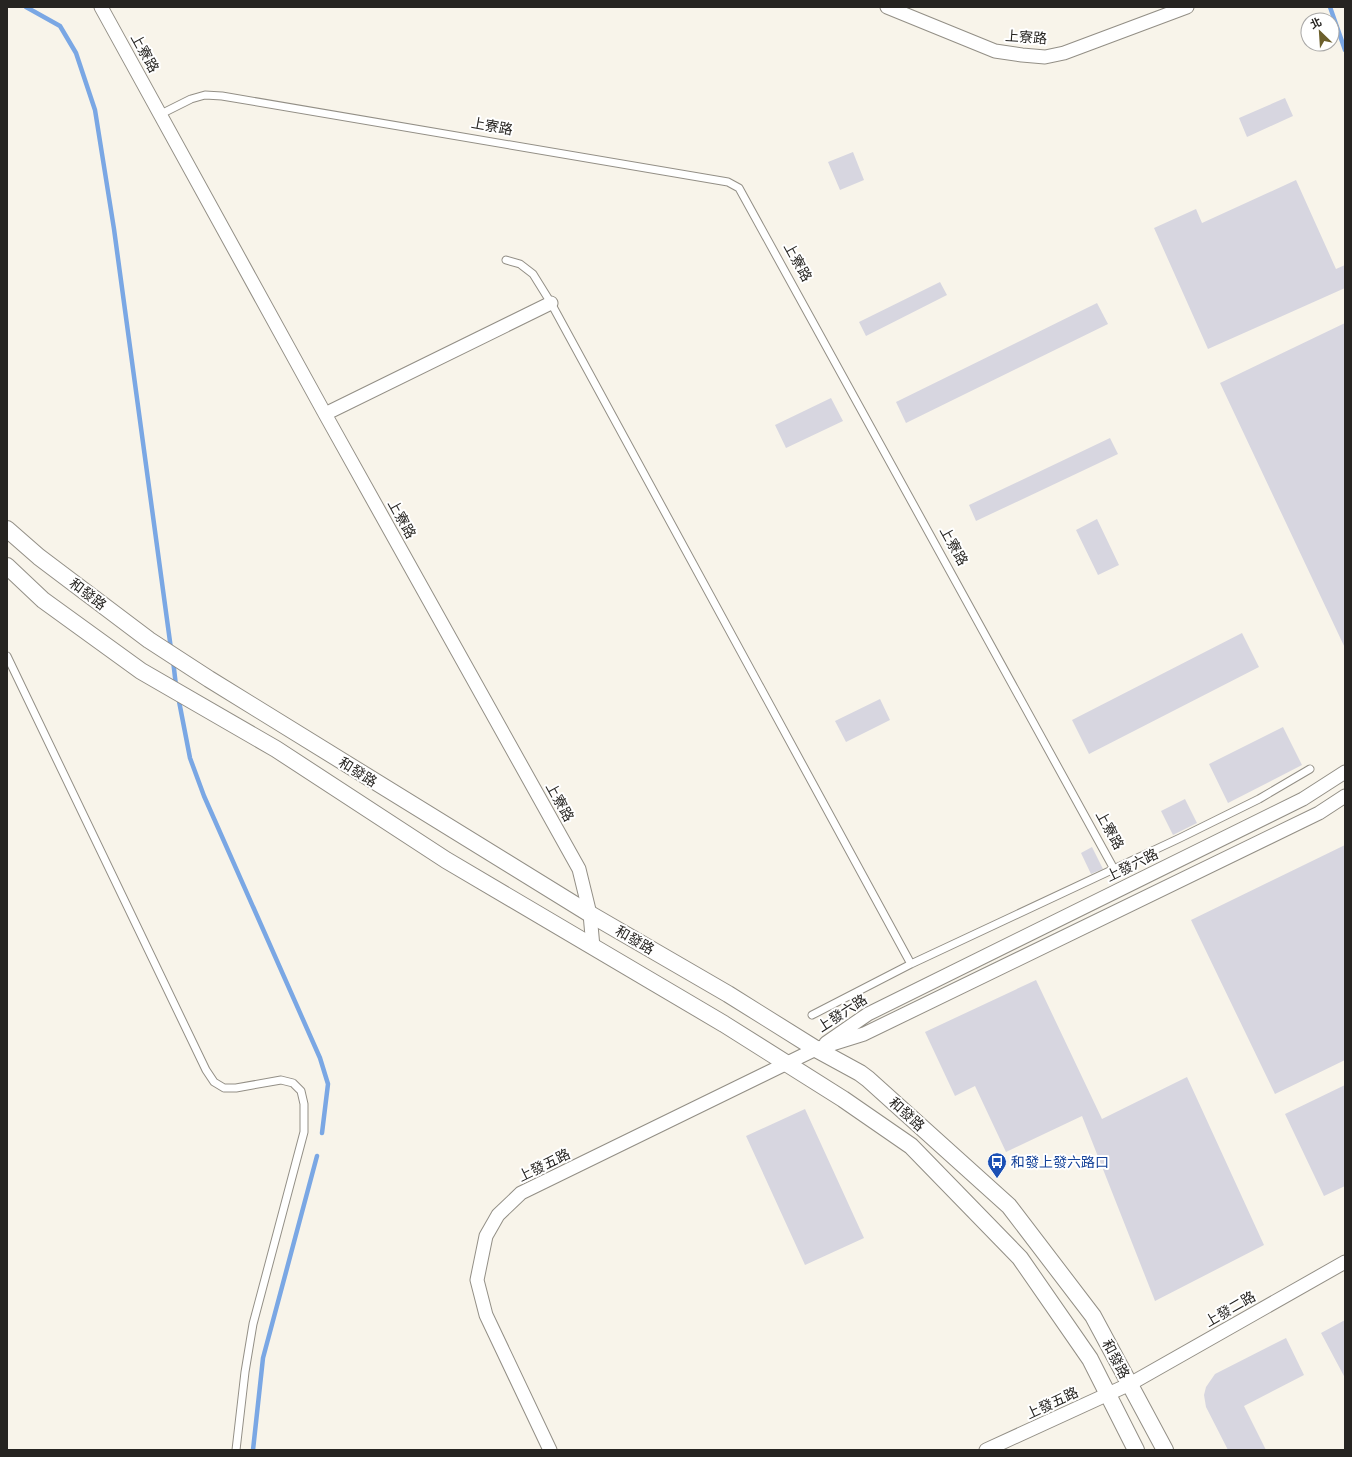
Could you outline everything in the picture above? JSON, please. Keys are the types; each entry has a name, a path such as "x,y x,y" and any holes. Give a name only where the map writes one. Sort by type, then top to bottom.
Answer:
{"street":[{"name":"上寮路","path":"101,7 325,414 579,869 590,914 593,947"},
{"name":"上寮路","path":"887,7 995,51 1022,55 1045,56 1064,53 1187,7"},
{"path":"325,414 551,303"},
{"name":"和發路","path":"7,529 39,557 149,640 209,680 590,914 728,994 816,1049 868,1079 1009,1206 1093,1316 1165,1450"},
{"name":"和發路","path":"7,566 43,600 141,671 276,749 446,860 724,1024 843,1099 910,1146 1020,1258 1090,1358 1136,1450"},
{"name":"上發六路","path":"816,1049 868,1014 1303,799 1345,772"},
{"name":"上發六路","path":"816,1049 864,1034 1319,813 1345,796"},
{"name":"上發五路","path":"550,1450 486,1315 477,1280 486,1236 498,1215 521,1193 816,1049"},
{"name":"上發二路","path":"1130,1384 1345,1262"},
{"name":"上發五路","path":"986,1450 1130,1384"}],"lane":[{"name":"上寮路","path":"161,114 191,99 205,95 222,96 728,182 739,188 1114,869"},
{"path":"506,260 520,264 533,274 551,303 911,964"},
{"path":"7,656 206,1070 214,1082 224,1088 236,1088 281,1080 293,1083 301,1091 304,1104 304,1132 253,1324 245,1372 236,1450"},
{"path":"812,1015 911,964 1259,799 1310,769"}],"building":[{"path":"1285,98 1293,116 1247,137 1239,118"},
{"path":"853,152 864,180 840,190 828,162"},
{"path":"1296,180 1336,269 1345,265 1345,288 1208,349 1154,228 1196,209 1202,223"},
{"path":"940,282 947,295 866,336 859,322"},
{"path":"1097,303 1108,324 906,423 896,402"},
{"path":"1345,323 1345,648 1220,383"},
{"path":"831,398 843,421 786,448 775,425"},
{"path":"1110,438 1118,454 976,521 969,505"},
{"path":"1097,519 1119,565 1098,575 1076,530"},
{"path":"1242,633 1259,667 1089,754 1072,720"},
{"path":"880,699 890,720 846,742 835,721"},
{"path":"1283,727 1302,765 1228,803 1209,764"},
{"path":"1185,799 1197,823 1173,835 1161,811"},
{"path":"1345,845 1345,1060 1275,1094 1191,920"},
{"path":"1092,847 1103,869 1091,874 1081,853"},
{"path":"1036,980 1102,1119 1187,1077 1264,1245 1155,1301 1082,1116 1006,1152 975,1086 955,1096 925,1032"},
{"path":"1345,1085 1345,1186 1324,1196 1285,1114"},
{"path":"805,1109 864,1238 805,1265 746,1136"},
{"path":"1345,1320 1345,1378 1321,1333"},
{"path":"1286,1338 1304,1375 1244,1406 1266,1450 1228,1450 1206,1407 1204,1395 1206,1387 1215,1374"}],"waterway":[{"path":"26,7 60,26 76,53 95,110 114,229 171,649"},
{"path":"1330,7 1345,50"},
{"path":"173,660 176,686"},
{"path":"178,696 190,758 204,796 320,1058 328,1084 322,1133"},
{"path":"253,1450 263,1358 317,1156"}],"place":[{"name":"和發上發六路口","path":"997,1179"}]}
